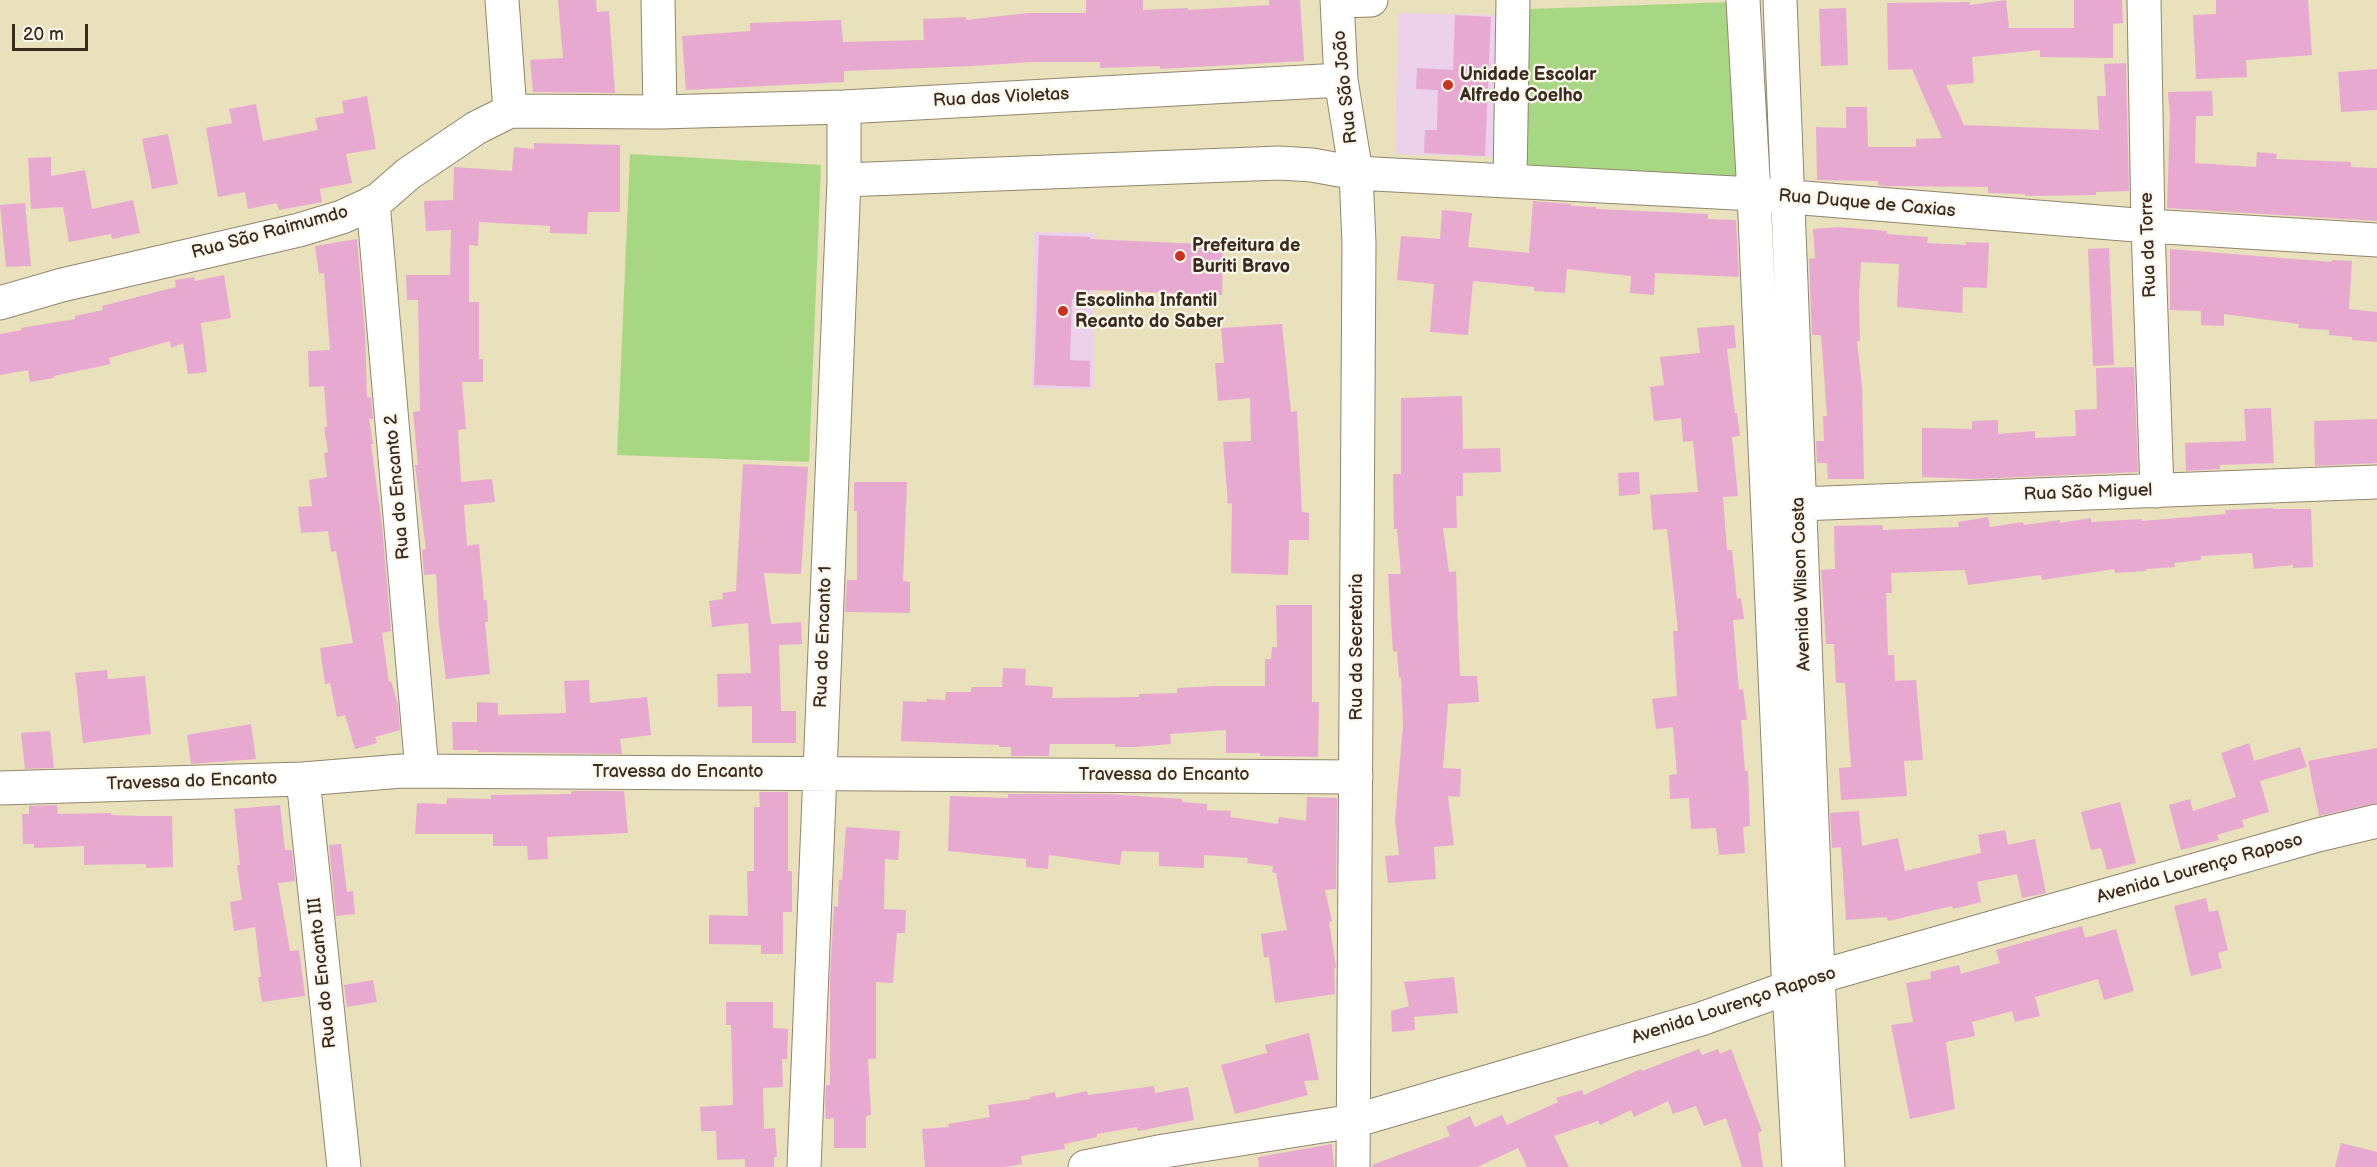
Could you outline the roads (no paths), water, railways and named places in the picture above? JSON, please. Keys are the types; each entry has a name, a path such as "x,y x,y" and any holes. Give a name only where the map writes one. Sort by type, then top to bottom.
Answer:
{"street":[{"path":"502,0 510,111"},
{"path":"658,0 660,112"},
{"path":"1337,0 1371,0"},
{"name":"Rua São João","path":"1337,0 1341,80 1356,173"},
{"path":"1510,182 1513,0"},
{"path":"1743,0 1803,982 1799,1167"},
{"name":"Avenida Wilson Costa","path":"1780,0 1799,504 1803,982 1828,1167"},
{"name":"Rua da Torre","path":"2144,0 2148,226 2157,491"},
{"name":"Rua das Violetas","path":"660,112 844,107 1341,80"},
{"name":"Rua do Encanto 1","path":"804,1167 844,180 844,107"},
{"name":"Rua São Raimumdo","path":"0,303 62,285 299,230 342,217 374,202 408,174 476,128 510,111 660,112"},
{"path":"844,180 1279,163 1312,165 1356,173"},
{"name":"Rua Duque de Caxias","path":"1356,173 1754,194 2148,226 2377,240"},
{"name":"Rua da Secretaria","path":"1353,1167 1359,243 1356,173"},
{"name":"Rua do Encanto 2","path":"374,202 422,771"},
{"name":"Rua São Miguel","path":"1799,504 2377,482"},
{"name":"Travessa do Encanto","path":"0,788 303,780 422,771 1356,777"},
{"name":"Rua do Encanto III","path":"303,780 344,1167"},
{"name":"Avenida Lourenço Raposo","path":"1085,1167 1164,1151 1354,1121 1701,1019 1803,982 2318,835 2377,821"}],"place":[{"name":"Unidade Escolar Alfredo Coelho","path":"1448,85"},
{"name":"Prefeitura de Buriti Bravo","path":"1180,256"},
{"name":"Escolinha Infantil Recanto do Saber","path":"1063,311"}]}
